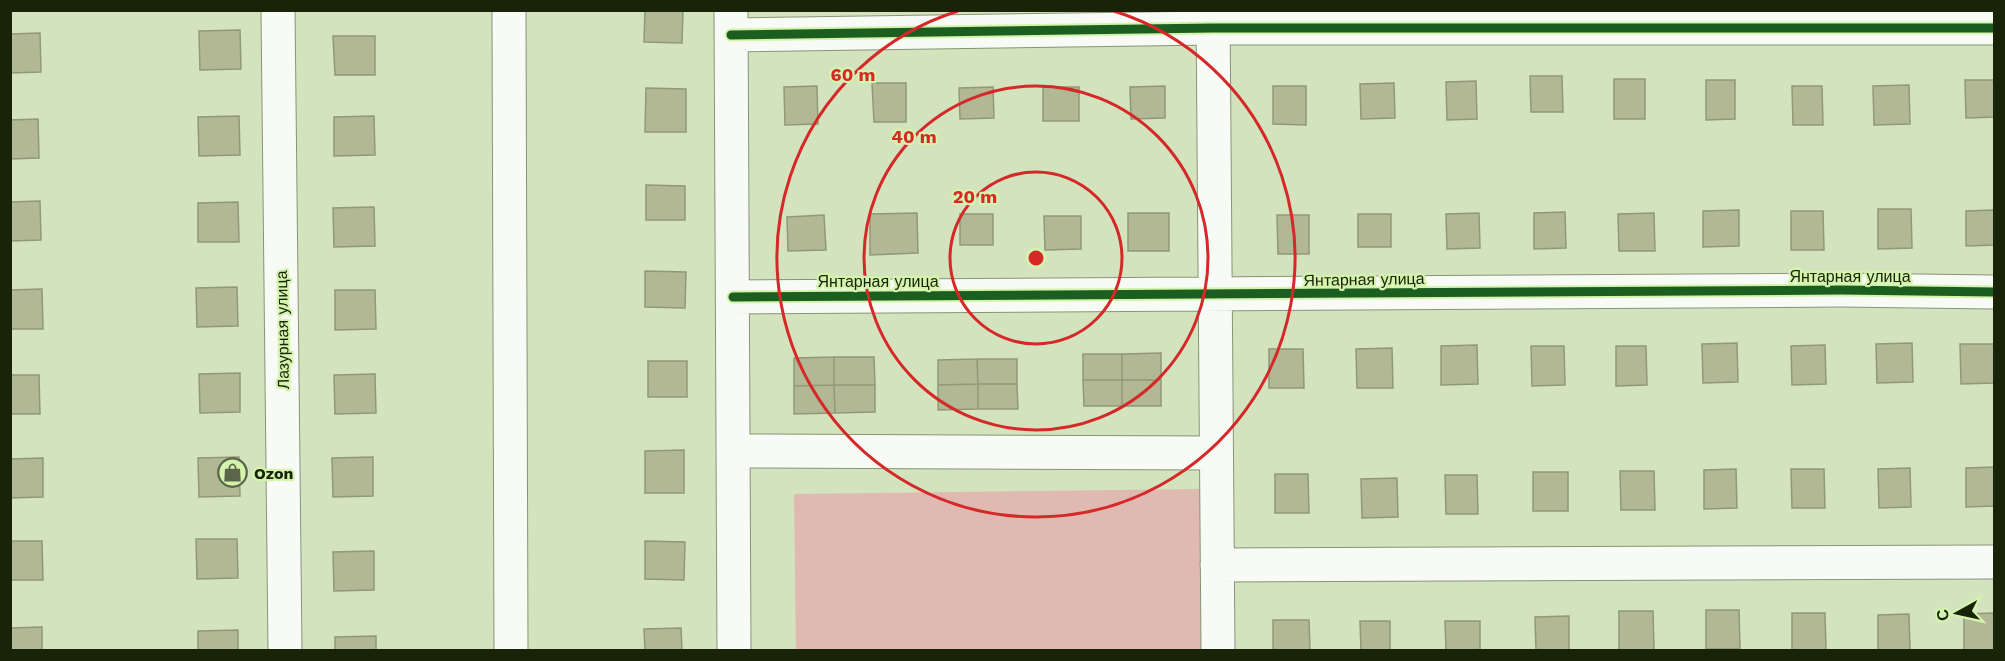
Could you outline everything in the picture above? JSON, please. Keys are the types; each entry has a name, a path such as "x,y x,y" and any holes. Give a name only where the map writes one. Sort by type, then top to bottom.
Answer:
{"street":[{"name":"Лазурная улица","path":"279,10 285,651"},
{"path":"508,10 511,651"},
{"path":"1213,19 1218,651"},
{"path":"734,651 731,23 1213,19 1995,28"},
{"name":"Янтарная улица","path":"733,297 1215,296 1830,290 1995,292"},
{"path":"734,451 1216,453"},
{"path":"1217,564 1995,562"}],"shaded area":[{"path":"1200,489 1202,650 796,650 794,494"}],"building":[{"path":"645,10 683,10 682,43 644,42"},
{"path":"240,30 241,69 200,70 199,31"},
{"path":"40,33 41,72 10,73 10,34"},
{"path":"333,36 375,36 375,75 335,75"},
{"path":"1530,76 1562,76 1563,112 1531,112"},
{"path":"1614,79 1645,79 1645,119 1614,119"},
{"path":"1706,80 1735,80 1735,119 1706,120"},
{"path":"1965,80 1994,80 1994,117 1966,118"},
{"path":"1476,81 1477,119 1447,120 1446,82"},
{"path":"872,83 906,83 906,122 874,122"},
{"path":"1394,83 1395,118 1361,119 1360,84"},
{"path":"1909,85 1910,124 1874,125 1873,86"},
{"path":"817,86 818,124 785,125 784,87"},
{"path":"1165,86 1165,118 1131,119 1130,87"},
{"path":"1273,86 1306,86 1306,125 1273,124"},
{"path":"1792,86 1822,86 1823,125 1793,125"},
{"path":"993,87 994,118 960,119 959,88"},
{"path":"1043,87 1079,87 1079,121 1043,121"},
{"path":"646,88 686,89 686,132 645,132"},
{"path":"239,116 240,155 199,156 198,117"},
{"path":"374,116 375,155 334,156 334,117"},
{"path":"38,119 39,158 10,159 10,120"},
{"path":"646,185 685,186 685,220 646,220"},
{"path":"40,201 41,240 10,241 10,202"},
{"path":"238,202 239,242 198,242 198,203"},
{"path":"374,207 375,246 334,247 333,208"},
{"path":"1878,209 1911,209 1912,248 1878,249"},
{"path":"1739,210 1739,246 1703,247 1703,211"},
{"path":"1994,210 1994,245 1966,246 1966,211"},
{"path":"1791,211 1823,211 1824,250 1791,250"},
{"path":"1565,212 1566,248 1534,249 1534,213"},
{"path":"917,213 918,253 870,255 870,214"},
{"path":"1128,213 1169,213 1169,251 1128,251"},
{"path":"1479,213 1480,248 1447,249 1446,214"},
{"path":"1654,213 1655,251 1619,251 1618,214"},
{"path":"960,214 993,214 993,245 960,245"},
{"path":"1358,214 1391,214 1391,247 1358,247"},
{"path":"824,215 826,250 788,251 787,217"},
{"path":"1277,215 1309,215 1309,254 1278,254"},
{"path":"1044,216 1081,216 1081,249 1045,250"},
{"path":"645,271 686,272 685,308 645,307"},
{"path":"237,287 238,326 197,327 196,288"},
{"path":"42,289 43,329 10,329 10,290"},
{"path":"335,290 375,290 376,329 335,330"},
{"path":"1737,343 1738,382 1703,383 1702,344"},
{"path":"1912,343 1913,382 1877,383 1876,344"},
{"path":"1960,344 1994,344 1994,383 1961,384"},
{"path":"1477,345 1478,384 1441,385 1441,346"},
{"path":"1825,345 1826,384 1792,385 1791,346"},
{"path":"1531,346 1564,346 1565,385 1532,386"},
{"path":"1616,346 1646,346 1647,385 1616,386"},
{"path":"1392,348 1393,388 1357,388 1356,349"},
{"path":"1269,349 1303,349 1304,388 1269,388"},
{"path":"1161,353 1161,380 1122,380 1122,354"},
{"path":"1083,354 1122,354 1122,380 1083,380"},
{"path":"834,357 874,357 875,385 834,385"},
{"path":"834,357 834,385 794,386 794,358"},
{"path":"977,359 1017,359 1017,384 978,384"},
{"path":"977,359 978,384 938,385 938,360"},
{"path":"648,361 687,361 687,397 648,397"},
{"path":"240,373 240,412 200,413 199,374"},
{"path":"375,374 376,413 335,414 334,375"},
{"path":"10,375 39,375 40,414 10,414"},
{"path":"1083,380 1122,380 1122,406 1084,406"},
{"path":"1122,380 1161,380 1161,406 1122,406"},
{"path":"978,384 1017,384 1018,409 978,409"},
{"path":"978,384 978,409 938,410 938,385"},
{"path":"834,385 875,385 875,412 835,413"},
{"path":"834,385 835,413 794,414 794,386"},
{"path":"684,450 684,493 645,493 645,451"},
{"path":"239,457 240,496 199,497 198,458"},
{"path":"373,457 373,496 333,497 332,458"},
{"path":"43,458 43,497 10,498 10,459"},
{"path":"1994,467 1994,506 1966,507 1966,468"},
{"path":"1910,468 1911,507 1879,508 1878,469"},
{"path":"1736,469 1737,508 1704,509 1704,470"},
{"path":"1791,469 1824,469 1825,508 1792,508"},
{"path":"1620,471 1654,471 1655,510 1621,510"},
{"path":"1533,472 1568,472 1568,511 1533,511"},
{"path":"1275,474 1308,474 1309,513 1275,513"},
{"path":"1445,475 1477,475 1478,514 1446,514"},
{"path":"1397,478 1398,517 1362,518 1361,479"},
{"path":"196,539 237,539 238,578 197,579"},
{"path":"10,541 42,541 43,580 10,580"},
{"path":"645,541 685,542 684,580 645,579"},
{"path":"374,551 374,590 334,591 333,552"},
{"path":"1706,610 1739,610 1740,649 1706,649"},
{"path":"1619,611 1653,611 1654,650 1619,650"},
{"path":"1792,613 1825,613 1826,650 1792,650"},
{"path":"1994,613 1994,650 1964,650 1964,614"},
{"path":"1909,614 1910,650 1878,650 1878,615"},
{"path":"1569,616 1569,650 1536,650 1535,617"},
{"path":"1273,620 1309,620 1310,650 1273,650"},
{"path":"1360,621 1390,621 1390,650 1361,650"},
{"path":"1445,621 1480,621 1480,650 1446,650"},
{"path":"42,627 42,650 10,650 10,628"},
{"path":"681,628 682,650 645,650 644,629"},
{"path":"238,630 238,650 198,650 198,631"},
{"path":"376,636 376,650 335,650 335,637"}],"cycle path":[{"path":"731,35 1213,28 1994,28"},
{"path":"733,297 1841,290 1994,292"}],"place":[{"name":"Ozon","path":"233,473"}]}
